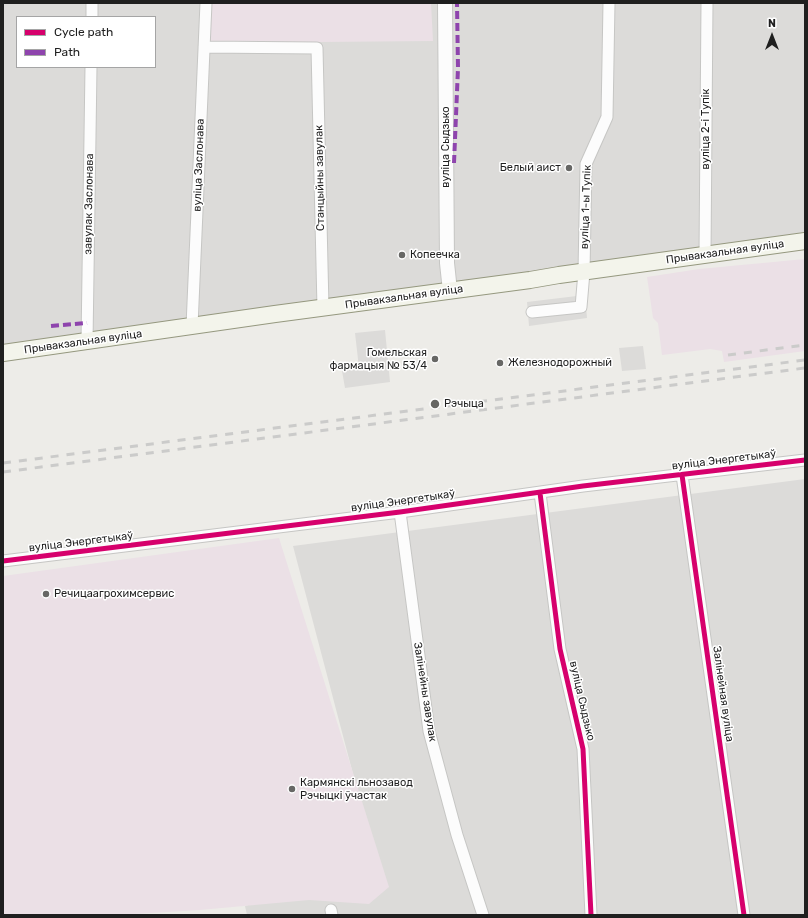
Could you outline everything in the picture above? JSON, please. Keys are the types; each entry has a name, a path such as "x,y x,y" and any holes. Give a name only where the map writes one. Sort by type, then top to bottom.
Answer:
{"main road":[{"name":"Прывакзальная вуліца","path":"3,353 805,241"}],"street":[{"path":"92,3 92,16"},
{"name":"вуліца Заслонава","path":"192,326 206,3"},
{"name":"вуліца Сыдзько","path":"446,3 447,263 450,291"},
{"name":"вуліца 1-ы Тупік","path":"532,312 581,307 584,272 586,164 607,117 609,3"},
{"name":"вуліца 2-і Тупік","path":"705,254 707,3"},
{"name":"Станцыйны завулак","path":"204,46 317,48 323,308"},
{"name":"завулак Заслонава","path":"86,342 91,68"},
{"name":"вуліца Энергетыкаў","path":"3,562 400,512 583,486 805,460"},
{"name":"Залінейная вуліца","path":"682,475 744,915"},
{"name":"вуліца Сыдзько","path":"540,493 560,649 583,749 591,915"},
{"name":"Залінейны завулак","path":"400,512 429,731 457,835 483,915"}],"shaded area":[{"path":"3,3 805,3 805,232 3,355"},
{"path":"211,3 431,3 433,41 208,43"},
{"path":"805,259 805,351 724,362 722,351 710,349 662,355 658,323 653,318 647,277 699,269"},
{"path":"585,295 587,318 529,326 527,302"},
{"path":"385,330 390,382 345,388 342,371 359,368 355,333"},
{"path":"643,346 646,369 622,371 619,348"},
{"path":"805,479 805,915 247,915 245,906 377,865 293,546"},
{"path":"279,538 389,887 369,904 309,900 200,910 119,915 3,915 3,576"}],"railway":[{"path":"728,355 805,345"},
{"path":"3,463 805,360"},
{"path":"3,472 805,368"}],"marked path":[{"path":"454,163 458,68 457,3"},
{"path":"51,326 87,323"}],"cycle path":[{"path":"3,561 400,512 583,486 805,460"},
{"path":"682,475 744,915"},
{"path":"540,493 560,649 583,749 591,915"}],"place":[{"name":"Белый аист","path":"569,168"},
{"name":"Копеечка","path":"402,255"},
{"name":"Гомельская фармацыя № 53/4","path":"435,359"},
{"name":"Железнодорожный","path":"500,363"},
{"name":"Рэчыца","path":"435,404"},
{"name":"Речицаагрохимсервис","path":"46,594"},
{"name":"Кармянскі льнозавод Рэчыцкі ўчастак","path":"292,789"}]}
